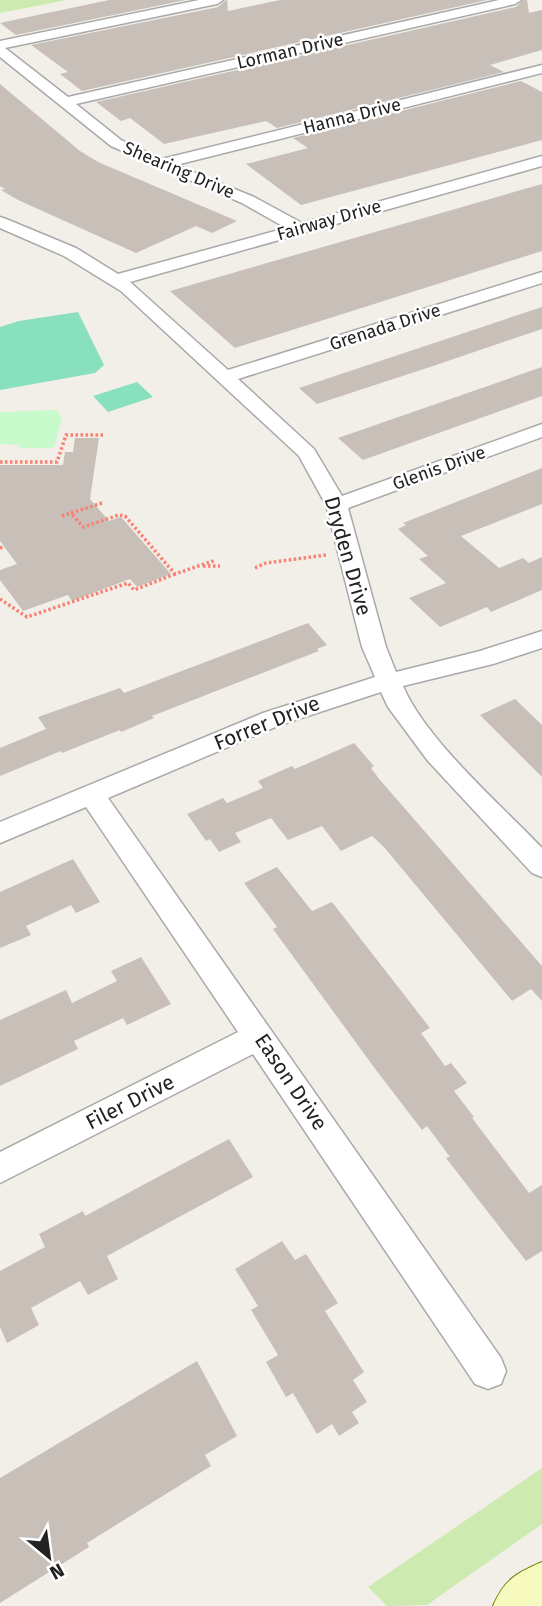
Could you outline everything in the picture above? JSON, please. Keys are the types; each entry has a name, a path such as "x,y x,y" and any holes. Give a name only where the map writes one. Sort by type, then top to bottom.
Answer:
{"main road":[{"path":"521,1606 542,1590"}],"street":[{"path":"0,47 217,0"},
{"name":"Lorman Drive","path":"65,102 515,0"},
{"name":"Shearing Drive","path":"0,47 116,143 248,200 299,228"},
{"name":"Hanna Drive","path":"162,164 542,69"},
{"name":"Fairway Drive","path":"117,280 542,161"},
{"name":"Dryden Drive","path":"0,222 70,252 117,280 227,377 307,453 337,505 374,647 387,681 407,717 430,747 542,866"},
{"name":"Grenada Drive","path":"227,377 542,277"},
{"name":"Glenis Drive","path":"337,505 542,430"},
{"name":"Forrer Drive","path":"0,833 312,704 387,681 470,664 542,639"},
{"name":"Eason Drive","path":"92,794 488,1371"},
{"name":"Filer Drive","path":"0,1168 260,1036"}],"path":[{"path":"0,462 57,462 66,435 103,435"},
{"path":"62,516 102,503"},
{"path":"71,513 83,527 119,515 125,516 175,574"},
{"path":"257,566 326,555"},
{"path":"0,599 27,617 128,583 134,590 216,560"},
{"path":"198,566 220,566"}],"green space":[{"path":"0,0 67,0 0,13"},
{"path":"78,312 104,365 95,373 0,390 0,327 19,321"},
{"path":"137,382 153,397 108,412 93,396"},
{"path":"56,410 62,418 54,448 20,448 20,445 0,444 0,412"},
{"path":"542,1468 542,1524 427,1605 387,1606 368,1587"}],"building":[{"path":"109,0 186,0 16,35 0,23"},
{"path":"226,0 228,11 280,0 487,0 82,91 60,74 68,72 31,45 218,7"},
{"path":"523,0 527,0 529,13 542,10 542,50 490,65 504,72 277,128 266,121 164,144 130,118 121,121 96,102 516,7"},
{"path":"521,81 542,92 542,140 301,205 246,164 308,148 293,138"},
{"path":"0,84 80,151 98,162 237,221 212,233 196,226 136,253 18,200 1,190 5,189 0,186"},
{"path":"542,184 542,251 235,348 170,291"},
{"path":"542,307 542,329 433,366 317,404 299,388"},
{"path":"542,367 542,396 363,460 338,438"},
{"path":"75,438 99,438 90,499 109,521 121,517 171,574 137,587 130,579 72,601 68,595 23,611 0,580 0,570 17,564 0,541 0,465 63,465 65,452 73,452"},
{"path":"542,468 542,504 461,536 499,568 523,558 529,563 542,557 542,590 491,612 487,607 440,627 409,598 446,583 419,559 428,556 398,529 406,525 403,523"},
{"path":"308,623 327,645 317,649 319,651 152,716 154,718 121,732 120,730 62,753 61,751 0,776 0,748 46,729 38,717 120,688 124,693"},
{"path":"515,699 542,725 542,777 480,715"},
{"path":"354,743 374,766 371,768 380,780 542,966 542,1001 531,989 512,1001 372,836 341,851 322,826 288,840 271,818 235,833 241,842 219,852 210,839 206,841 187,814 223,798 227,803 263,788 258,781 292,766 295,769"},
{"path":"73,859 100,902 76,913 71,905 26,926 31,935 0,948 0,892"},
{"path":"277,867 312,911 332,902 430,1028 421,1033 445,1066 451,1063 467,1083 454,1091 474,1117 472,1118 529,1193 542,1185 542,1251 526,1261 446,1158 450,1157 427,1126 422,1130 376,1070 273,929 277,927 244,883"},
{"path":"141,957 171,1004 127,1025 123,1018 74,1041 78,1049 0,1086 0,1020 66,990 72,1003 117,981 111,971"},
{"path":"229,1139 253,1177 107,1256 118,1279 88,1295 80,1281 31,1308 39,1325 7,1343 0,1327 0,1271 45,1247 39,1234 83,1211 85,1216"},
{"path":"282,1241 295,1260 306,1254 338,1303 325,1311 364,1372 353,1380 367,1402 352,1412 359,1423 339,1436 332,1424 317,1434 293,1393 286,1397 266,1362 278,1355 251,1310 258,1306 235,1269"},
{"path":"197,1361 237,1436 205,1455 211,1466 87,1543 89,1547 0,1603 0,1478"}]}
